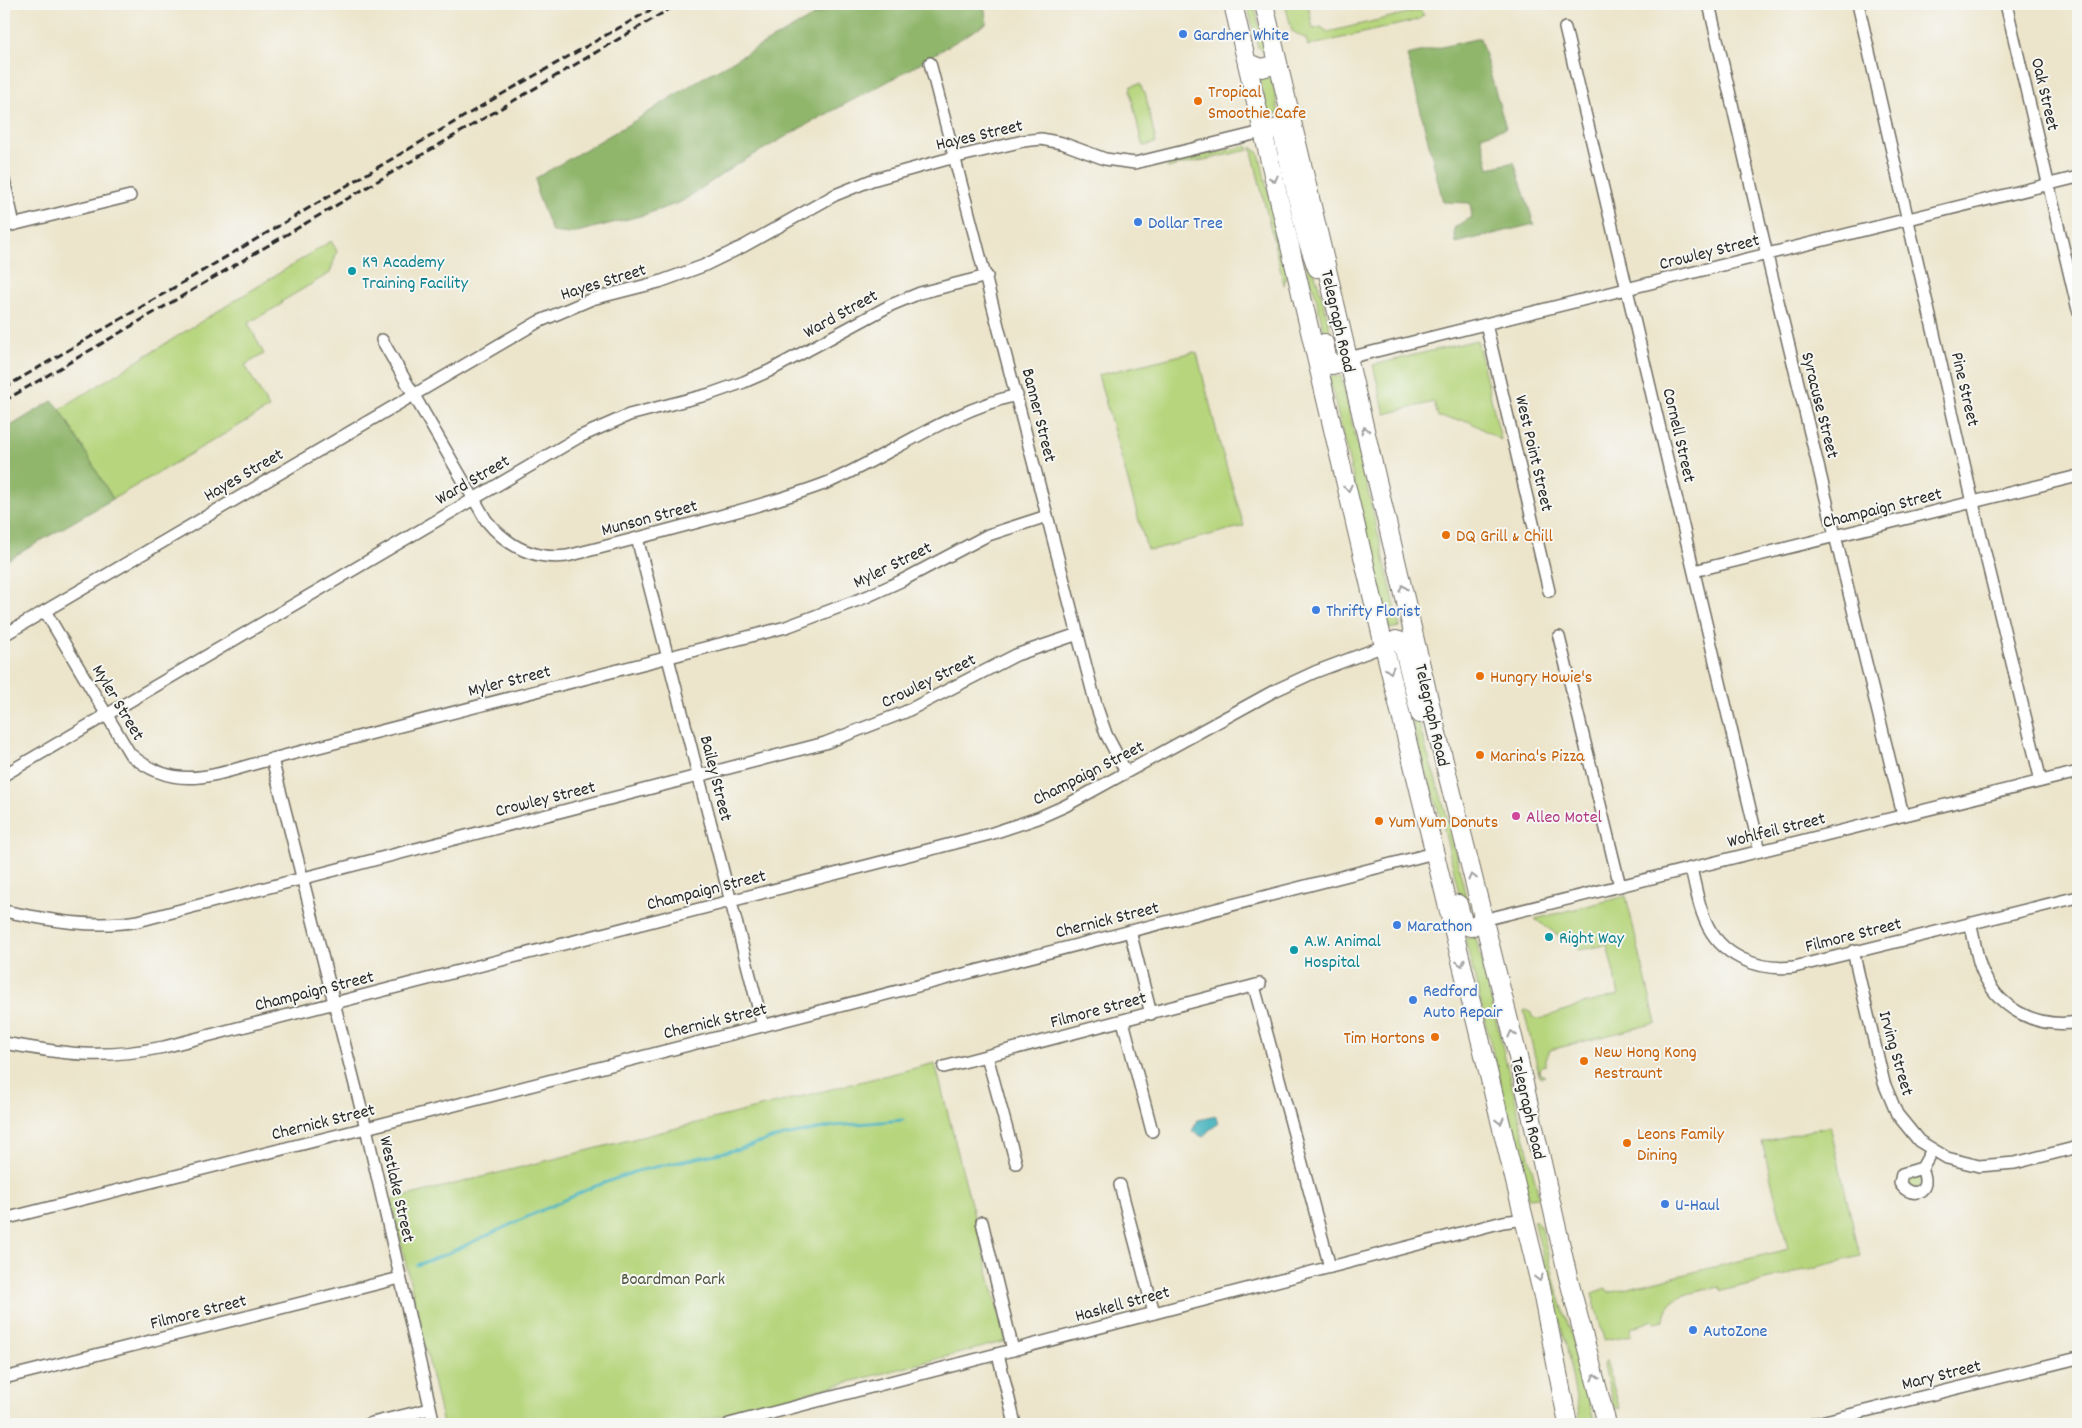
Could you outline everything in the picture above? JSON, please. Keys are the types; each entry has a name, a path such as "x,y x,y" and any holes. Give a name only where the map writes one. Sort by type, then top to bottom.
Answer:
{"main road":[{"name":"Telegraph Road","path":"1233,4 1384,646 1547,1310 1568,1424"},
{"name":"Telegraph Road","path":"1264,4 1449,782 1518,1057 1581,1326 1607,1424"},
{"path":"1247,63 1262,68 1278,64"},
{"path":"1262,132 1278,128 1282,132 1307,240 1317,270 1334,297"},
{"path":"1292,254 1304,273 1310,289 1330,364 1342,363 1348,358"},
{"path":"1384,646 1396,640 1402,642 1432,757 1449,782"},
{"path":"1421,799 1441,832 1464,925 1471,927 1483,920"},
{"path":"1525,1219 1534,1210 1540,1211 1563,1295 1581,1326"},
{"path":"1547,1310 1559,1329 1578,1424"}],"street":[{"name":"Syracuse Street","path":"1708,4 1903,814"},
{"name":"Pine Street","path":"1858,4 2041,781"},
{"name":"Oak Street","path":"2006,4 2078,310"},
{"name":"Cornell Street","path":"1565,28 1760,850"},
{"name":"Banner Street","path":"930,63 1102,724 1126,772"},
{"name":"Hayes Street","path":"4,635 521,331 556,313 592,299 659,282 703,266 744,246 835,195 880,178 1023,141 1041,139 1062,142 1104,159 1134,163 1262,132"},
{"name":"Crowley Street","path":"1348,358 2078,177"},
{"path":"4,180 9,226 130,196"},
{"name":"Ward Street","path":"4,775 580,437 604,425 629,416 710,394 744,382 769,371 891,305 920,293 986,276"},
{"name":"West Point Street","path":"1486,324 1549,591"},
{"name":"Munson Street","path":"382,340 486,520 500,536 518,548 536,555 550,557 567,556 780,500 868,463 954,417 978,407 1017,395"},
{"name":"Champaign Street","path":"1694,572 2078,476"},
{"name":"Myler Street","path":"45,611 130,754 151,770 167,776 182,779 198,778 786,627 831,612 901,582 988,535 1047,516"},
{"name":"Bailey Street","path":"637,538 763,1026"},
{"name":"Crowley Street","path":"4,911 80,925 125,924 303,879 825,743 905,712 1016,655 1078,634"},
{"path":"1559,637 1620,886"},
{"name":"Champaign Street","path":"4,1043 65,1054 119,1055 164,1048 1011,828 1065,806 1274,691 1315,672 1384,646"},
{"name":"Westlake Street","path":"272,760 366,1128 434,1424"},
{"name":"Wohlfeil Street","path":"1483,920 2078,772"},
{"name":"Chernick Street","path":"4,1218 366,1128 1434,853"},
{"name":"Filmore Street","path":"1691,868 1701,910 1709,928 1724,947 1741,959 1761,966 1782,968 1794,967 2078,897"},
{"path":"1970,923 1981,967 2000,998 2015,1011 2038,1021 2058,1024 2078,1022"},
{"path":"1130,931 1151,1014"},
{"name":"Irving Street","path":"1853,952 1889,1096 1897,1114 1919,1141 1932,1150 1964,1163 1997,1166 2078,1148"},
{"name":"Filmore Street","path":"944,1067 1257,985 1330,1267"},
{"path":"1123,1021 1152,1131"},
{"path":"987,1056 1016,1164"},
{"path":"1922,1168 1932,1150"},
{"path":"1120,1185 1154,1313"},
{"name":"Haskell Street","path":"729,1424 1503,1222 1525,1219"},
{"path":"982,1222 1013,1350"},
{"name":"Filmore Street","path":"4,1378 400,1278"},
{"path":"998,1354 1015,1424"},
{"name":"Mary Street","path":"1813,1424 2078,1358"},
{"path":"368,1424 430,1409"}],"green space":[{"path":"835,4 984,4 987,23 898,76 736,165 681,202 644,215 569,234 552,232 537,193 536,178 636,120 697,81"},
{"path":"1247,4 1254,4 1265,51 1258,48"},
{"path":"1285,4 1308,4 1313,29 1321,27 1328,32 1420,10 1424,15 1418,20 1308,46 1306,39 1292,31"},
{"path":"1480,38 1506,128 1481,136 1489,168 1514,162 1534,224 1456,243 1454,228 1472,217 1470,203 1443,202 1407,55"},
{"path":"1270,72 1279,113 1268,115 1259,74"},
{"path":"1140,84 1145,92 1156,143 1144,146 1130,91 1131,86"},
{"path":"1274,141 1276,141 1325,308 1335,351 1333,352 1328,350 1316,297 1293,221"},
{"path":"1247,146 1249,150 1167,168 1176,161"},
{"path":"1251,147 1259,153 1287,274 1284,285"},
{"path":"331,241 337,251 330,273 248,323 264,354 245,365 269,408 113,499 60,409"},
{"path":"1477,340 1501,440 1468,421 1438,417 1434,402 1385,414 1373,365"},
{"path":"1194,352 1197,353 1220,445 1244,526 1152,550 1147,549 1098,375"},
{"path":"1341,376 1400,627 1389,629 1329,377"},
{"path":"52,401 60,409 113,499 4,562 4,430"},
{"path":"1395,651 1398,651 1403,658 1422,736 1445,809 1470,914 1463,910 1444,829 1419,749"},
{"path":"1626,896 1656,1023 1550,1050 1546,1059 1546,1066 1543,1065 1539,1069 1540,1074 1545,1076 1540,1078 1524,1011 1526,1010 1531,1013 1533,1018 1540,1019 1583,1004 1619,995 1607,945 1579,950 1535,919"},
{"path":"1465,938 1476,938 1539,1197 1528,1198"},
{"name":"Boardman Park","path":"935,1063 1006,1341 689,1424 443,1424 391,1200"},
{"path":"1830,1126 1860,1256 1722,1291 1719,1287 1684,1295 1670,1304 1664,1320 1655,1322 1653,1320 1631,1328 1632,1335 1604,1340 1592,1293 1606,1288 1608,1293 1788,1249 1762,1142"},
{"path":"1917,1171 1921,1176 1919,1188 1905,1187 1905,1178"},
{"path":"1534,1221 1537,1221 1539,1226 1541,1226 1556,1287 1577,1352 1594,1421 1592,1424 1585,1424 1582,1419 1580,1420 1567,1349"},
{"path":"1606,1361 1620,1409 1614,1407 1604,1366"}],"water":[{"path":"1216,1116 1218,1124 1203,1137 1192,1131 1198,1120"}],"waterway":[{"path":"417,1265 444,1255 593,1187 637,1171 739,1149 774,1138 834,1126 903,1120"}],"railway":[{"path":"4,388 497,97 661,4"},
{"path":"4,401 678,4"}],"place":[{"name":"Gardner White","path":"1183,34"},
{"name":"Tropical Smoothie Cafe","path":"1198,101"},
{"name":"Dollar Tree","path":"1138,222"},
{"name":"K9 Academy Training Facility","path":"352,271"},
{"name":"DQ Grill & Chill","path":"1446,535"},
{"name":"Thrifty Florist","path":"1316,610"},
{"name":"Hungry Howie's","path":"1480,676"},
{"name":"Marina's Pizza","path":"1480,755"},
{"name":"Alleo Motel","path":"1516,816"},
{"name":"Yum Yum Donuts","path":"1379,821"},
{"name":"Marathon","path":"1397,925"},
{"name":"Right Way","path":"1549,937"},
{"name":"A.W. Animal Hospital","path":"1294,950"},
{"name":"Redford Auto Repair","path":"1413,1000"},
{"name":"Tim Hortons","path":"1435,1037"},
{"name":"New Hong Kong Restraunt","path":"1584,1061"},
{"name":"Leons Family Dining","path":"1627,1143"},
{"name":"U-Haul","path":"1665,1204"},
{"name":"AutoZone","path":"1693,1330"}]}
